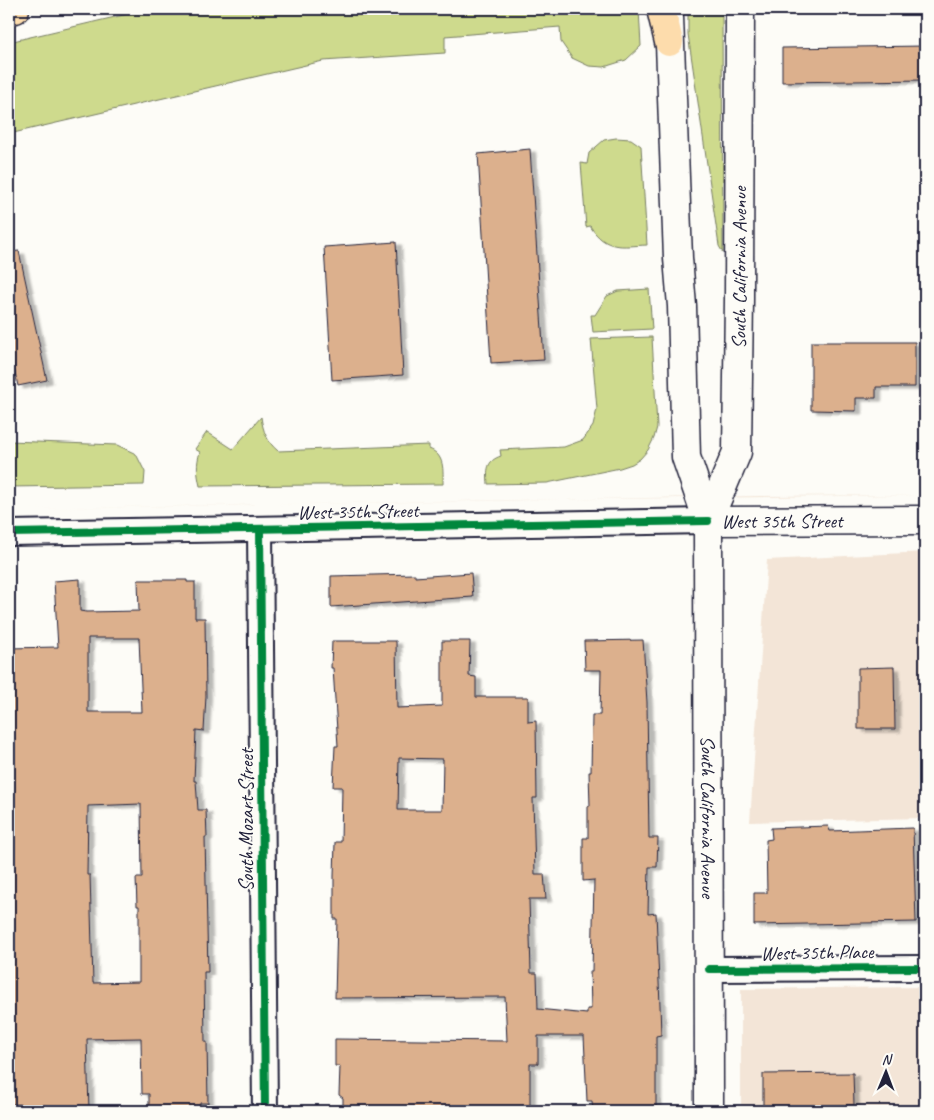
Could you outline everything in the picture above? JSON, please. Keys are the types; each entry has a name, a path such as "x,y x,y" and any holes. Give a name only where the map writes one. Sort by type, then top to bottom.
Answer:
{"highway":[{"path":"9,10 15,9"},
{"path":"661,9 669,42"}],"main road":[{"name":"South California Avenue","path":"669,9 682,306 686,457 708,521 709,1111"},
{"name":"South California Avenue","path":"708,521 737,452 740,9"},
{"name":"West 35th Street","path":"708,521 925,520"}],"street":[{"name":"West 35th Street","path":"9,533 708,521"},
{"name":"South Mozart Street","path":"260,529 265,1111"},
{"name":"West 35th Place","path":"709,969 925,968"}],"shaded area":[{"path":"925,495 571,499 762,496"},
{"path":"925,552 925,818 750,822 767,560"},
{"path":"925,987 925,1111 741,1111 741,989"}],"green space":[{"path":"149,9 639,9 641,46 626,60 604,67 589,66 572,58 561,42 560,27 445,36 445,53 323,61 9,134 9,42"},
{"path":"688,9 722,9 723,253 719,246 688,34"},
{"path":"616,138 631,139 641,146 647,245 622,246 608,243 602,240 590,226 586,227 581,163 587,164 589,153 604,140"},
{"path":"649,289 652,329 593,332 591,315 595,315 607,296 618,291"},
{"path":"652,337 657,427 648,450 640,459 620,468 547,483 488,484 490,463 501,456 500,450 564,447 583,440 593,426 597,409 591,339"},
{"path":"261,417 266,436 278,451 429,445 429,449 438,455 442,463 443,484 200,486 197,469 200,452 195,449 207,432 233,449"},
{"path":"9,441 117,445 136,454 145,472 144,485 9,487"}],"building":[{"path":"925,46 925,80 782,82 782,48"},
{"path":"530,149 544,360 491,363 478,154"},
{"path":"396,242 403,375 332,380 324,247"},
{"path":"19,251 47,380 18,386 9,345 9,252"},
{"path":"811,342 915,342 915,387 876,387 876,398 856,398 856,411 811,410"},
{"path":"471,573 473,597 331,607 331,576 415,574 415,577"},
{"path":"80,579 80,611 86,612 139,611 138,580 187,580 187,582 195,582 195,618 205,618 206,696 204,731 196,730 194,781 196,781 198,810 206,810 207,837 205,837 208,972 204,972 208,1103 200,1103 200,1111 149,1111 149,1094 142,1094 141,1038 87,1039 89,1111 61,1111 61,1106 9,1104 9,648 58,647 54,581","holes":["88,638 139,638 142,712 88,712","141,804 142,878 136,878 137,906 139,906 139,982 93,983 90,875 87,875 88,806"]},
{"path":"643,640 647,702 649,838 658,838 657,867 649,867 648,914 656,913 660,1005 661,1035 656,1036 656,1111 593,1111 592,1101 587,1101 584,1036 538,1036 538,1064 530,1064 530,1111 343,1111 343,1098 339,1095 340,1066 335,1066 335,1039 507,1041 505,997 335,998 337,919 334,919 335,842 341,842 342,787 333,787 335,746 338,746 333,668 331,668 332,641 396,641 397,708 442,706 442,641 470,641 469,676 476,677 476,697 528,697 528,722 536,721 537,798 533,798 535,874 544,874 546,899 529,899 531,973 537,973 538,1009 587,1014 587,1009 591,1009 590,971 592,971 594,880 583,881 583,838 588,838 592,715 600,715 601,670 585,670 584,641","holes":["399,758 443,759 442,810 398,810"]},
{"path":"894,667 895,729 858,729 858,668"},
{"path":"828,826 830,831 913,828 916,922 754,925 754,893 767,893 766,840 772,839 771,828"},
{"path":"853,1073 854,1105 763,1106 763,1074"}],"cycle path":[{"path":"9,533 708,521"},
{"path":"260,529 265,1111"},
{"path":"709,969 925,968"}]}
